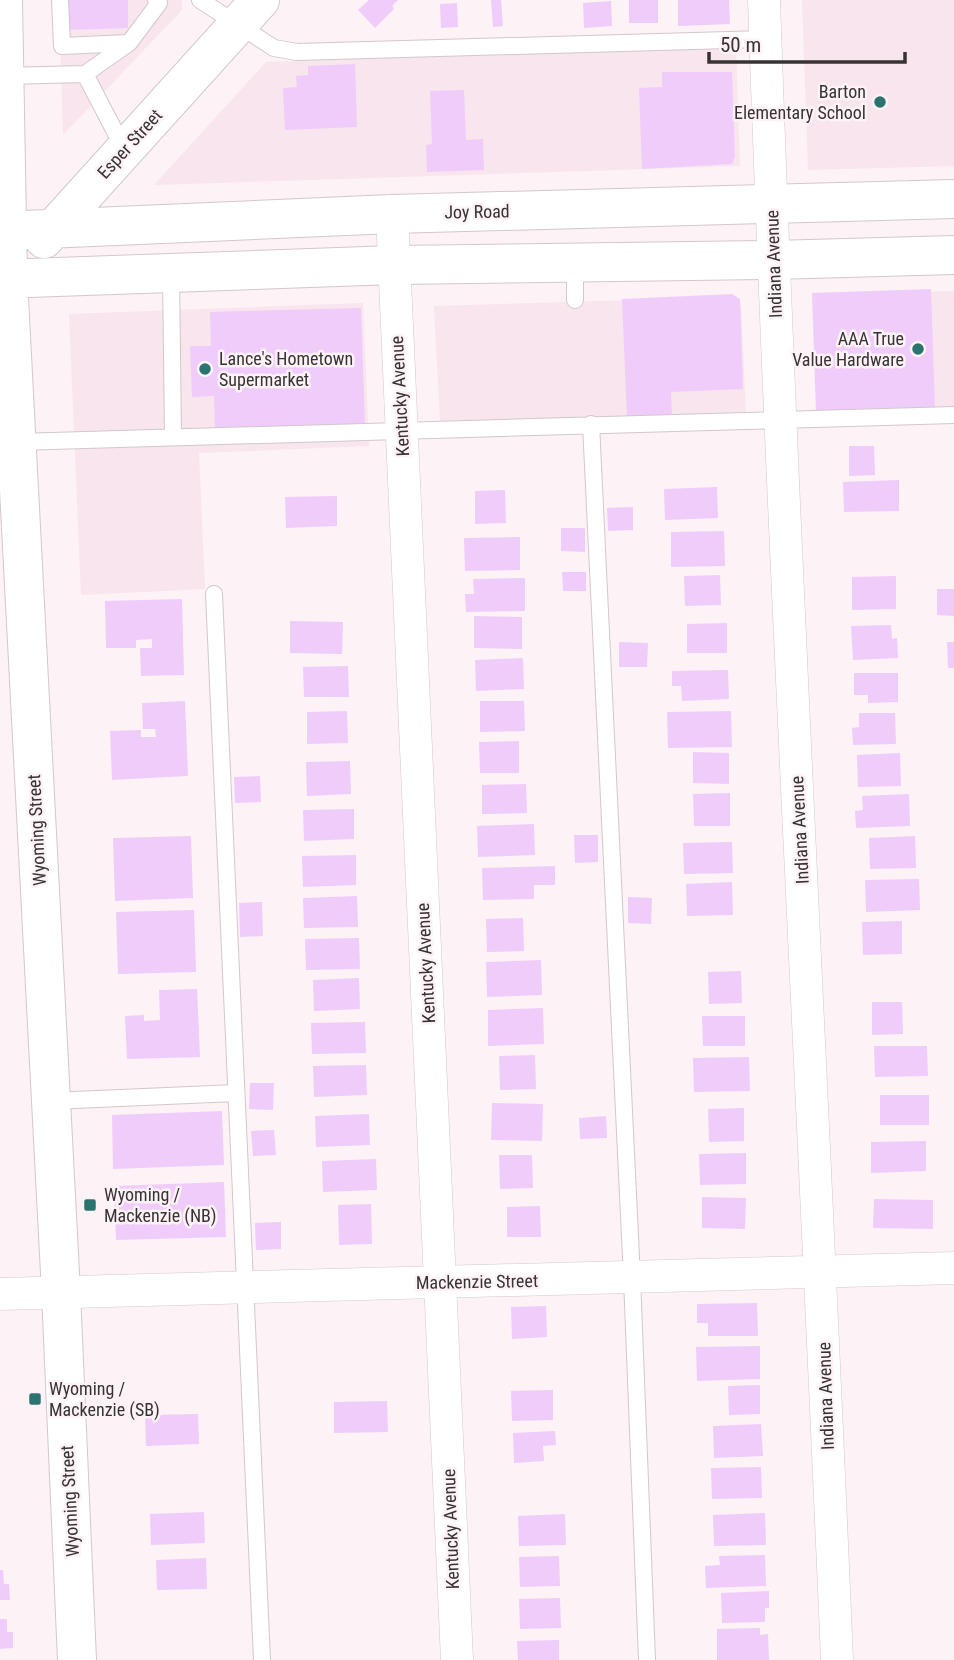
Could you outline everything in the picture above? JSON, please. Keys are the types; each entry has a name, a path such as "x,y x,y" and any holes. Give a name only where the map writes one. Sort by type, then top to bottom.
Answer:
{"street":[{"name":"Wyoming Street","path":"3,0 3,282 17,442 61,1292 77,1660"},
{"name":"Indiana Avenue","path":"764,0 773,260 837,1660"},
{"name":"Esper Street","path":"3,282 249,12"},
{"name":"Joy Road","path":"3,231 392,214 954,199"},
{"name":"Kentucky Avenue","path":"392,214 457,1660"},
{"path":"147,225 160,274"},
{"path":"3,282 394,265 575,281 773,260 954,256"},
{"name":"Mackenzie Street","path":"0,1294 954,1268"}],"lane":[{"path":"60,0 62,46 98,36 129,43"},
{"path":"4,76 85,74 129,43 159,3 156,0"},
{"path":"200,0 249,12 274,48 297,52 766,40"},
{"path":"85,74 124,149"},
{"path":"160,274 173,437"},
{"path":"17,442 581,422 954,415"},
{"path":"581,422 632,1278 647,1660"},
{"path":"214,594 262,1660"},
{"path":"51,1101 236,1093"}],"shaded area":[{"path":"59,0 182,0 182,10 63,135"},
{"name":"Barton Elementary School","path":"802,0 954,0 954,166 808,170"},
{"path":"736,46 740,166 154,185 266,62"},
{"path":"954,291 954,407 818,411 814,293"},
{"path":"732,297 741,305 746,414 440,421 434,306"},
{"path":"363,303 369,446 199,453 205,589 81,595 69,314"}],"building":[{"path":"66,0 128,0 128,28 67,30"},
{"path":"369,0 398,0 392,6 394,9 375,28 358,10"},
{"path":"491,0 501,0 503,26 493,27"},
{"path":"629,0 658,0 658,23 629,23"},
{"path":"678,0 729,0 730,24 678,26"},
{"path":"611,1 612,26 584,28 583,3"},
{"path":"457,3 458,27 441,28 440,4"},
{"path":"355,64 357,127 285,130 283,88 297,87 296,76 308,75 308,66"},
{"path":"662,72 732,72 735,157 732,164 642,169 639,88 662,87"},
{"path":"464,90 466,140 483,139 484,170 427,172 426,145 432,144 430,91"},
{"path":"931,289 935,409 816,413 812,293"},
{"path":"732,294 740,299 743,389 671,392 672,415 627,417 622,299"},
{"path":"361,308 365,426 215,430 214,396 192,397 190,346 211,346 210,312"},
{"path":"849,446 874,446 875,475 849,476"},
{"path":"899,480 899,511 844,512 843,482"},
{"path":"717,487 718,518 665,520 664,489"},
{"path":"505,490 506,523 475,524 475,491"},
{"path":"337,496 337,526 286,528 285,497"},
{"path":"633,507 633,530 608,531 607,508"},
{"path":"561,528 585,528 585,552 561,551"},
{"path":"724,531 725,566 671,567 671,532"},
{"path":"520,537 520,570 465,571 464,538"},
{"path":"562,572 586,572 586,591 563,591"},
{"path":"720,575 721,605 685,606 684,576"},
{"path":"896,576 896,609 852,610 852,577"},
{"path":"525,578 525,611 466,612 465,594 474,594 473,579"},
{"path":"937,589 954,589 954,616 937,615"},
{"path":"182,599 184,675 141,676 140,648 152,648 152,639 136,640 136,648 106,648 105,601"},
{"path":"474,616 522,617 522,649 474,648"},
{"path":"290,621 343,622 342,654 290,653"},
{"path":"727,623 727,653 687,653 687,624"},
{"path":"891,625 892,639 897,638 898,658 853,660 851,626"},
{"path":"619,642 648,643 647,667 619,667"},
{"path":"947,642 954,642 954,668 948,668"},
{"path":"523,658 524,689 476,691 475,660"},
{"path":"348,666 349,697 304,697 303,667"},
{"path":"728,670 729,699 682,701 681,686 672,686 672,671"},
{"path":"854,673 898,673 898,702 868,703 868,695 854,695"},
{"path":"185,701 188,776 112,780 110,731 141,730 141,737 156,737 155,729 143,729 142,703"},
{"path":"480,701 524,701 525,731 480,732"},
{"path":"347,711 348,743 307,744 307,712"},
{"path":"731,711 732,747 668,748 667,712"},
{"path":"859,713 895,713 896,744 853,745 852,728 859,727"},
{"path":"519,741 519,773 480,773 479,742"},
{"path":"693,752 729,753 729,784 693,783"},
{"path":"900,753 901,786 858,787 857,755"},
{"path":"350,761 351,794 307,796 306,762"},
{"path":"260,776 261,802 235,803 234,777"},
{"path":"526,784 527,813 482,814 482,785"},
{"path":"730,793 730,826 694,826 693,794"},
{"path":"909,794 910,826 856,828 855,811 863,810 862,796"},
{"path":"354,809 354,839 304,841 303,810"},
{"path":"534,824 535,855 478,857 477,826"},
{"path":"574,835 598,835 598,862 575,863"},
{"path":"191,836 193,898 115,901 113,838"},
{"path":"915,836 916,868 870,869 869,838"},
{"path":"732,842 733,873 684,874 683,843"},
{"path":"356,855 356,885 303,887 302,856"},
{"path":"555,866 555,885 534,885 534,899 483,900 482,868"},
{"path":"919,879 920,910 866,912 865,880"},
{"path":"732,882 733,915 687,916 686,884"},
{"path":"357,896 358,927 304,928 303,898"},
{"path":"628,897 652,898 651,924 628,923"},
{"path":"262,902 263,936 240,937 239,903"},
{"path":"194,910 196,972 118,974 116,912"},
{"path":"523,918 524,951 487,952 486,919"},
{"path":"902,921 902,954 863,955 862,922"},
{"path":"359,938 360,969 306,970 305,939"},
{"path":"541,960 542,995 487,997 486,962"},
{"path":"741,971 742,1003 709,1004 708,972"},
{"path":"359,978 360,1009 314,1011 313,980"},
{"path":"197,989 200,1057 127,1059 125,1016 144,1015 144,1021 160,1020 159,990"},
{"path":"872,1002 902,1002 903,1034 872,1035"},
{"path":"543,1008 544,1044 488,1046 488,1010"},
{"path":"702,1016 745,1016 745,1046 703,1046"},
{"path":"365,1022 366,1053 312,1054 311,1023"},
{"path":"874,1046 927,1046 928,1076 875,1077"},
{"path":"535,1055 536,1089 500,1090 499,1056"},
{"path":"749,1057 750,1091 694,1092 693,1058"},
{"path":"366,1065 367,1095 314,1097 313,1066"},
{"path":"250,1083 274,1083 273,1110 249,1109"},
{"path":"880,1095 929,1095 929,1125 880,1125"},
{"path":"492,1103 543,1104 542,1141 491,1140"},
{"path":"744,1108 744,1141 709,1142 708,1109"},
{"path":"222,1111 224,1165 113,1169 112,1115"},
{"path":"369,1114 370,1145 316,1147 315,1116"},
{"path":"606,1116 607,1138 580,1139 579,1118"},
{"path":"274,1130 276,1155 253,1156 251,1131"},
{"path":"926,1141 926,1171 871,1173 871,1142"},
{"path":"746,1153 746,1184 700,1185 699,1154"},
{"path":"499,1155 532,1155 533,1188 500,1189"},
{"path":"376,1159 377,1190 323,1192 322,1161"},
{"path":"224,1182 226,1237 116,1240 114,1186"},
{"path":"702,1197 746,1198 745,1229 702,1228"},
{"path":"874,1199 933,1200 933,1229 873,1228"},
{"path":"371,1204 372,1244 339,1245 338,1205"},
{"path":"540,1206 541,1237 507,1237 507,1207"},
{"path":"281,1222 281,1249 256,1250 255,1223"},
{"path":"757,1303 758,1336 708,1336 708,1323 697,1323 697,1304"},
{"path":"546,1306 547,1337 512,1339 511,1307"},
{"path":"760,1346 760,1379 697,1381 696,1347"},
{"path":"760,1385 760,1414 729,1415 728,1386"},
{"path":"553,1390 553,1420 512,1421 511,1391"},
{"path":"387,1401 388,1432 334,1433 334,1402"},
{"path":"198,1414 199,1444 146,1446 145,1415"},
{"path":"761,1424 763,1456 714,1458 713,1426"},
{"path":"555,1431 556,1445 543,1446 544,1461 514,1463 513,1433"},
{"path":"761,1467 762,1498 712,1499 711,1468"},
{"path":"204,1512 205,1543 151,1545 150,1514"},
{"path":"765,1513 766,1545 714,1546 713,1515"},
{"path":"565,1514 566,1545 519,1546 518,1516"},
{"path":"765,1555 766,1586 706,1588 705,1566 720,1565 719,1556"},
{"path":"559,1556 560,1586 520,1587 519,1557"},
{"path":"206,1558 207,1589 157,1590 156,1560"},
{"path":"0,1570 3,1570 4,1584 9,1584 10,1600 0,1600"},
{"path":"769,1591 769,1608 765,1608 765,1622 722,1623 721,1593"},
{"path":"560,1598 561,1628 520,1629 519,1599"},
{"path":"0,1619 7,1619 7,1632 13,1632 13,1648 0,1649"},
{"path":"760,1628 760,1635 768,1634 769,1660 717,1660 717,1629"},
{"path":"559,1640 559,1660 518,1660 517,1641"}],"place":[{"name":"Barton Elementary School","path":"880,102"},
{"name":"AAA True Value Hardware","path":"918,349"},
{"name":"Lance's Hometown Supermarket","path":"205,369"},
{"name":"Wyoming / Mackenzie (NB)","path":"90,1205"},
{"name":"Wyoming / Mackenzie (SB)","path":"35,1399"}]}
